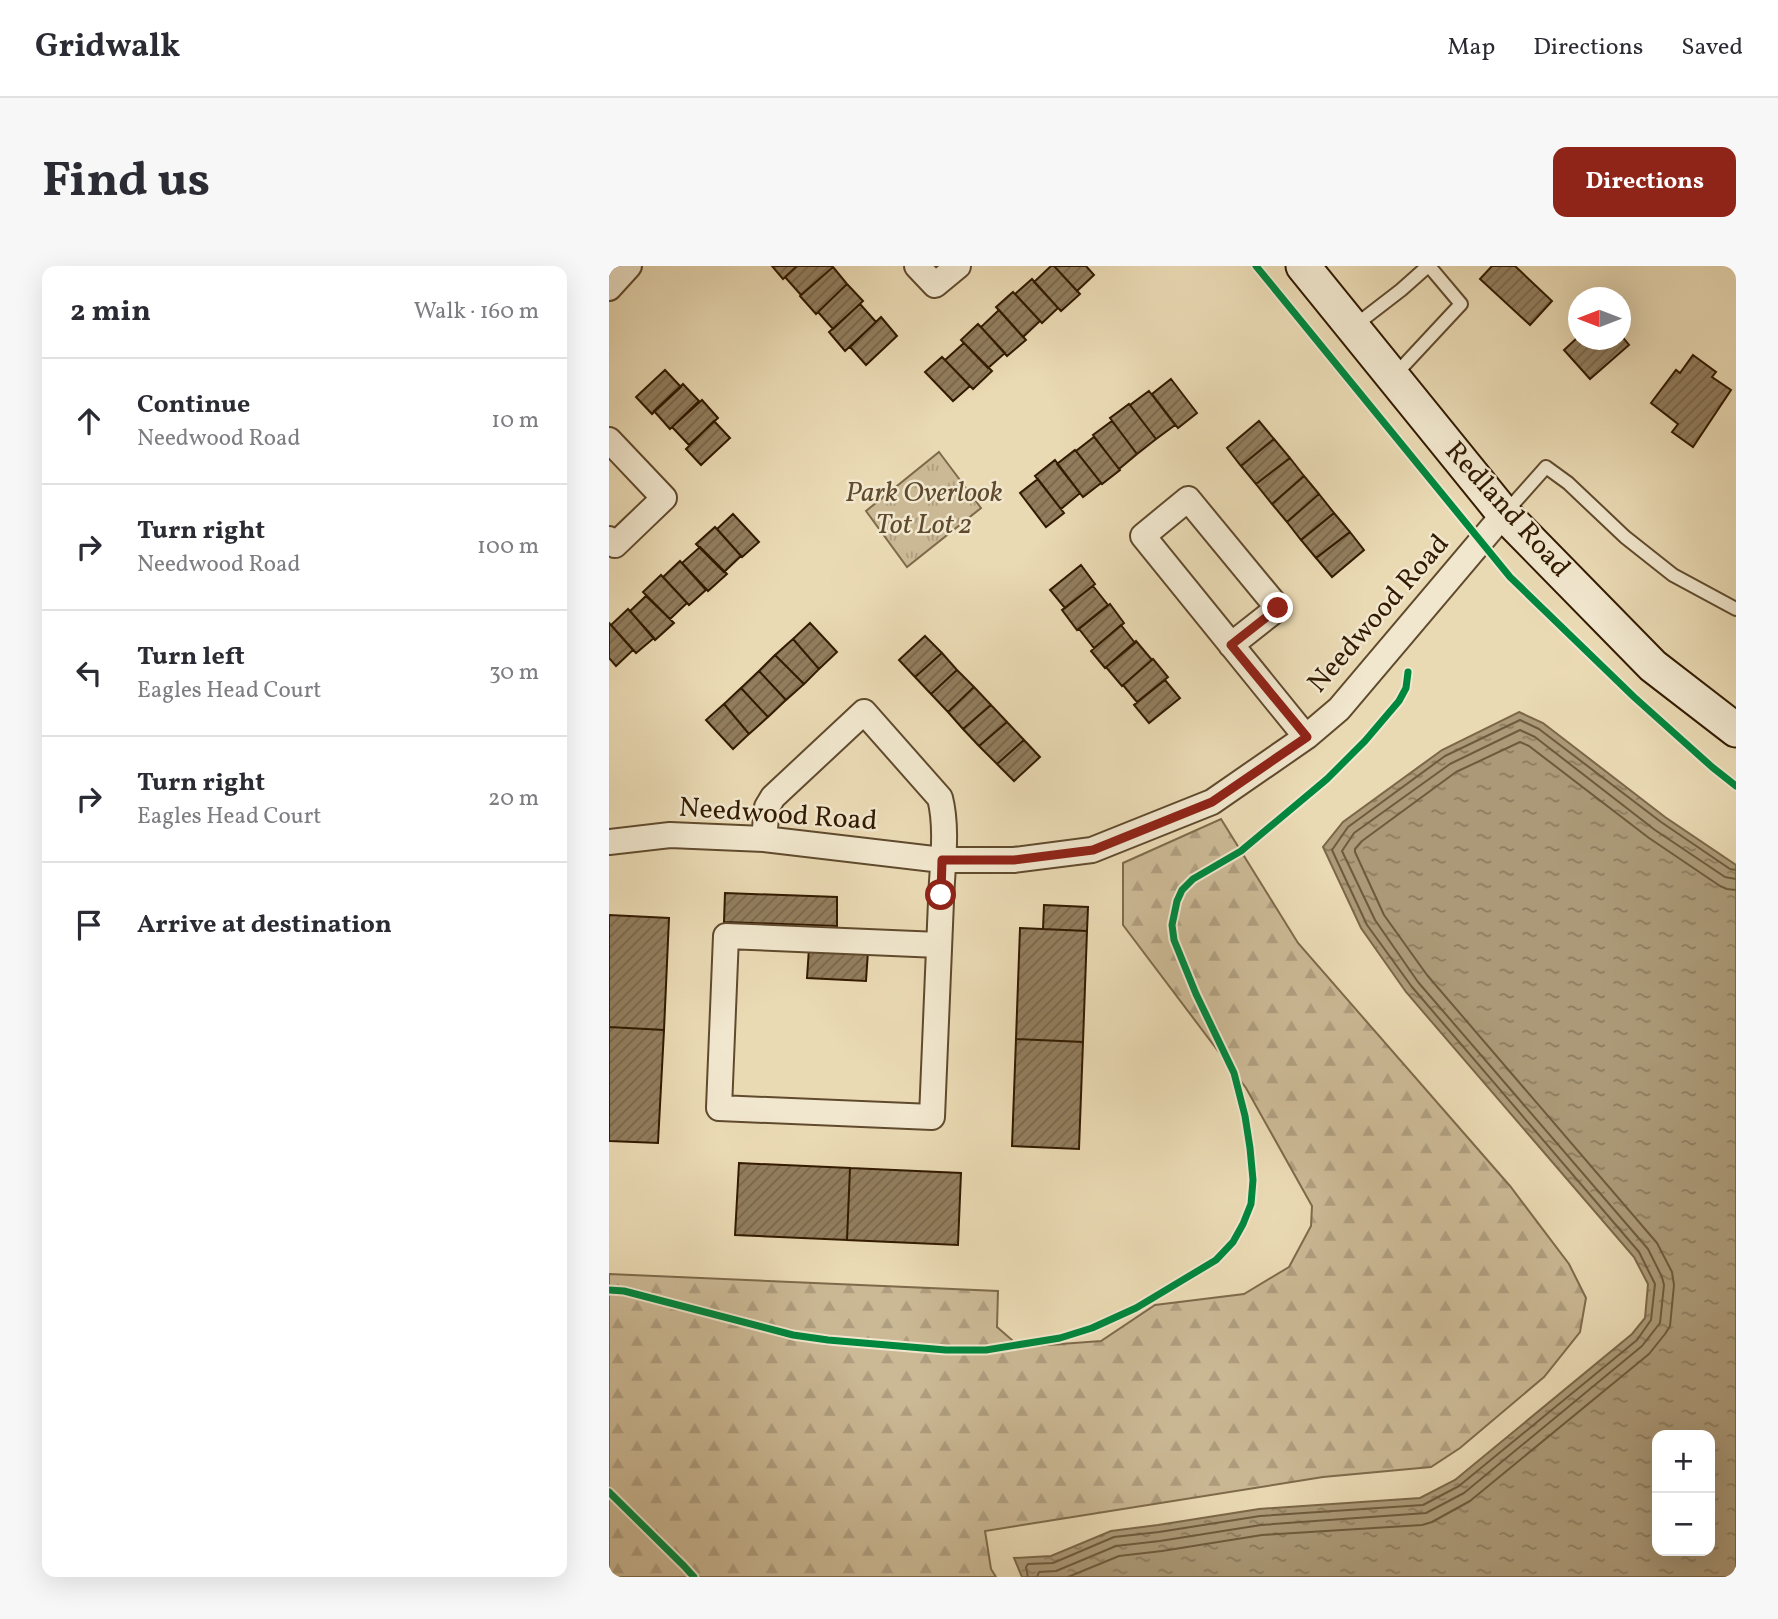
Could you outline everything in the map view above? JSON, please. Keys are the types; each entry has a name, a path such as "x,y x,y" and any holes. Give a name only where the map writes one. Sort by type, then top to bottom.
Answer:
{"main road":[{"name":"Redland Road","path":"1303,266 1504,514 1653,666 1736,730"}],"street":[{"path":"609,288 629,266"},
{"path":"917,266 935,285 958,266"},
{"path":"609,440 664,499 615,545 609,539"},
{"path":"1231,645 1278,608 1188,499 1143,536 1231,645 1307,737"},
{"name":"Needwood Road","path":"609,842 670,835 764,839 942,860 1014,860 1093,850 1212,802 1307,737 1339,709 1504,514"},
{"path":"764,839 767,807 773,797 864,712 940,798 943,812 942,860 939,946 932,1116 719,1108 726,936 939,946"}],"lane":[{"path":"1353,327 1428,266 1461,304 1393,377"},
{"path":"1504,514 1546,467 1625,537 1673,575 1736,609"}],"green space":[{"name":"Park Overlook Tot Lot 2","path":"939,452 981,508 907,567 866,511"},
{"path":"1221,819 1298,943 1510,1186 1569,1264 1586,1298 1580,1332 1544,1377 1460,1448 1431,1467 1323,1477 985,1531 991,1569 996,1577 609,1577 609,1274 998,1291 997,1327 1020,1347 1101,1341 1155,1305 1244,1294 1289,1267 1311,1226 1312,1206 1246,1088 1123,925 1123,863"}],"water":[{"path":"1519,712 1543,723 1665,817 1736,865 1736,1577 1022,1577 1014,1558 1051,1556 1111,1531 1259,1509 1420,1498 1455,1480 1632,1334 1645,1318 1648,1284 1634,1257 1406,992 1361,928 1323,847 1343,822 1442,750"}],"building":[{"path":"772,266 797,266 783,279"},
{"path":"797,266 833,267 801,295 785,277"},
{"path":"1051,266 1080,294 1061,311 1034,282"},
{"path":"1054,266 1086,266 1094,275 1077,291"},
{"path":"1492,266 1515,266 1552,301 1530,325 1480,279"},
{"path":"833,267 847,284 816,314 800,296"},
{"path":"1032,279 1058,308 1042,323 1015,294"},
{"path":"847,284 863,301 833,329 818,312"},
{"path":"1013,292 1040,321 1023,337 996,307"},
{"path":"860,304 876,322 845,351 829,332"},
{"path":"999,310 1026,340 1007,356 981,327"},
{"path":"881,317 897,336 866,365 850,347"},
{"path":"978,324 1005,353 988,368 961,340"},
{"path":"964,343 992,371 973,389 945,360"},
{"path":"1568,346 1568,350 1623,350 1590,379 1564,350"},
{"path":"1693,355 1716,372 1712,377 1731,390 1693,447 1672,432 1678,424 1651,403 1676,370 1680,373"},
{"path":"942,357 970,386 953,401 925,372"},
{"path":"665,370 681,387 652,414 636,397"},
{"path":"1171,379 1197,413 1178,428 1152,394"},
{"path":"683,384 699,401 670,429 654,411"},
{"path":"1149,391 1175,425 1156,439 1130,405"},
{"path":"702,400 718,418 689,445 672,427"},
{"path":"1129,404 1156,439 1137,454 1110,418"},
{"path":"714,421 730,438 701,465 686,449"},
{"path":"1112,421 1137,454 1119,469 1093,435"},
{"path":"1259,421 1274,439 1241,466 1227,448"},
{"path":"1094,437 1120,470 1102,484 1076,451"},
{"path":"1274,439 1290,458 1256,484 1241,466"},
{"path":"1075,450 1101,483 1083,497 1057,464"},
{"path":"1290,458 1304,476 1272,504 1256,484"},
{"path":"1055,460 1080,493 1061,509 1035,476"},
{"path":"1304,476 1319,494 1287,522 1272,504"},
{"path":"1038,479 1064,513 1046,527 1020,493"},
{"path":"1319,494 1334,513 1301,540 1287,522"},
{"path":"1334,513 1350,532 1316,558 1301,540"},
{"path":"733,514 759,542 742,557 717,529"},
{"path":"715,527 741,556 724,572 696,544"},
{"path":"1350,532 1364,550 1332,577 1316,558"},
{"path":"700,547 727,574 708,591 682,563"},
{"path":"680,561 706,590 689,605 663,577"},
{"path":"1081,565 1095,584 1065,608 1050,590"},
{"path":"661,575 687,603 670,619 643,592"},
{"path":"1093,586 1108,605 1077,630 1062,610"},
{"path":"646,596 674,623 655,640 630,611"},
{"path":"1110,604 1124,623 1094,648 1079,629"},
{"path":"628,609 654,638 636,653 611,625"},
{"path":"609,623 633,650 616,666 609,658"},
{"path":"810,623 837,652 819,669 793,639"},
{"path":"1121,625 1135,643 1105,668 1091,651"},
{"path":"925,636 942,653 915,677 899,660"},
{"path":"793,639 819,669 804,684 775,655"},
{"path":"1136,641 1152,660 1122,686 1106,667"},
{"path":"942,653 957,670 931,694 915,677"},
{"path":"775,655 804,684 786,700 759,671"},
{"path":"1153,659 1168,677 1137,702 1123,685"},
{"path":"957,670 974,687 948,712 931,694"},
{"path":"759,671 786,700 768,717 741,688"},
{"path":"1165,680 1180,698 1149,723 1134,705"},
{"path":"974,687 991,705 963,729 948,712"},
{"path":"741,688 768,717 749,734 724,704"},
{"path":"724,704 749,734 733,749 706,720"},
{"path":"991,705 1007,722 979,746 963,729"},
{"path":"1007,722 1024,740 997,764 979,746"},
{"path":"1024,740 1040,757 1014,781 997,764"},
{"path":"725,893 837,897 837,926 724,922"},
{"path":"1044,905 1088,907 1087,931 1043,929"},
{"path":"609,915 669,918 664,1030 609,1027"},
{"path":"1020,928 1087,931 1083,1042 1016,1039"},
{"path":"809,948 868,951 866,981 807,978"},
{"path":"609,1027 664,1030 658,1143 609,1141"},
{"path":"1016,1039 1083,1042 1079,1149 1012,1146"},
{"path":"739,1163 850,1168 847,1240 735,1235"},
{"path":"850,1168 961,1173 958,1245 847,1240"}],"cycle path":[{"path":"1256,266 1510,577 1634,697 1736,786"},
{"path":"609,1290 624,1291 793,1335 946,1350 986,1350 1060,1338 1092,1328 1136,1308 1216,1260 1233,1242 1251,1204 1253,1180 1250,1148 1234,1073 1196,994 1174,940 1172,925 1177,901 1182,890 1193,879 1241,851 1327,779 1365,741 1399,701 1406,688 1408,672"},
{"path":"609,1492 694,1577"}],"route":[{"path":"941,895 942,860 1014,860 1093,850 1212,802 1307,737 1231,645 1278,608"}]}
